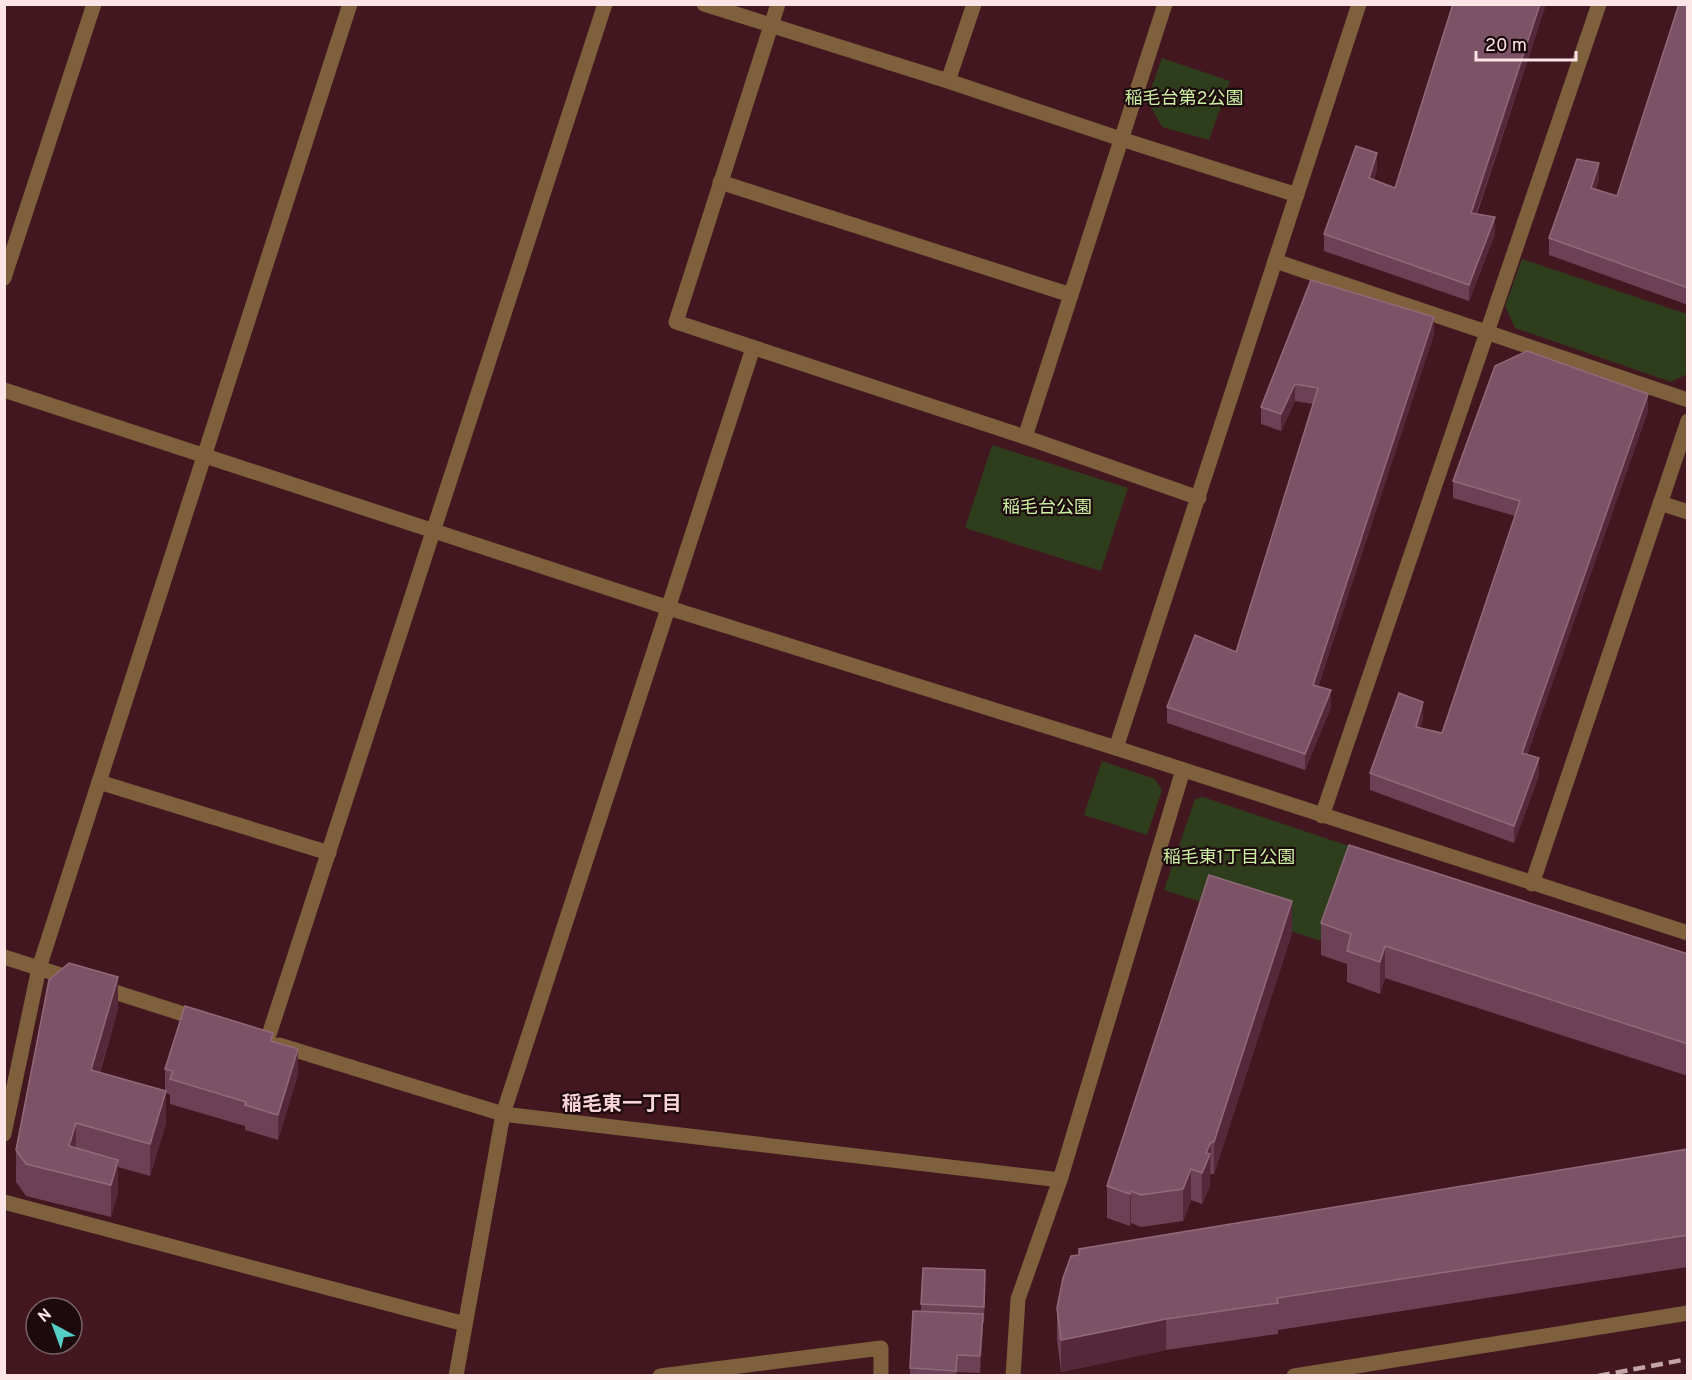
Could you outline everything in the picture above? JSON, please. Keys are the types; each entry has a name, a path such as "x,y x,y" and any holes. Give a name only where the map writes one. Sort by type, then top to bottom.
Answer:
{"street":[{"path":"4,278 94,4"},
{"path":"4,1134 39,968 350,4"},
{"path":"605,4 329,852 261,1039 503,1114 1060,1180"},
{"path":"704,4 1297,195"},
{"path":"778,4 676,322 1025,437 1199,498"},
{"path":"948,81 974,4"},
{"path":"1025,437 1165,4"},
{"path":"1116,748 1359,4"},
{"path":"1322,816 1599,4"},
{"path":"720,182 1071,295"},
{"path":"1275,261 1688,400"},
{"path":"456,1376 503,1114 753,348"},
{"path":"4,390 669,608 1116,748 1688,933"},
{"path":"1532,884 1688,421"},
{"path":"1660,503 1688,512"},
{"path":"1013,1376 1018,1299 1060,1180 1183,770"},
{"path":"99,782 329,852"},
{"path":"4,957 222,1026"},
{"path":"4,1203 465,1324"},
{"path":"1294,1376 1688,1313"},
{"path":"660,1376 881,1348 881,1376"}],"green space":[{"name":"稲毛台第2公園","path":"1162,58 1230,81 1209,140 1162,127 1147,100"},
{"path":"1522,259 1687,314 1687,374 1671,382 1515,328 1505,306"},
{"name":"稲毛台公園","path":"992,445 1128,488 1101,571 965,528"},
{"path":"1102,761 1155,779 1162,790 1147,835 1084,815"},
{"name":"稲毛東1丁目公園","path":"1203,797 1358,849 1324,942 1164,890 1195,799"}],"building":[{"path":"1453,4 1540,4 1471,213 1495,217 1469,285 1324,234 1356,146 1377,153 1369,178 1395,188"},
{"path":"1679,4 1688,4 1688,288 1549,238 1577,159 1599,163 1591,188 1617,196"},
{"path":"1311,280 1434,317 1313,685 1331,690 1305,754 1167,707 1195,635 1236,652 1318,388 1295,384 1281,414 1261,407"},
{"path":"1527,351 1648,394 1522,753 1539,758 1514,826 1370,773 1399,693 1423,702 1416,727 1442,733 1520,501 1453,481 1495,366"},
{"path":"1349,845 1688,954 1688,1044 1385,946 1380,962 1347,951 1351,934 1321,923"},
{"path":"1209,875 1292,901 1214,1142 1211,1142 1206,1153 1210,1154 1202,1173 1191,1169 1183,1189 1141,1195 1131,1191 1130,1194 1107,1186"},
{"path":"69,963 118,977 91,1070 166,1091 150,1144 76,1123 69,1146 118,1160 111,1185 26,1164 16,1150 49,980"},
{"path":"185,1006 273,1033 271,1041 298,1049 278,1115 245,1105 246,1102 170,1079 173,1071 165,1069"},
{"path":"1688,1149 1688,1235 1277,1298 1278,1303 1166,1319 1061,1340 1057,1308 1063,1278 1071,1256 1079,1255 1079,1249"},
{"path":"923,1268 985,1270 984,1307 921,1304"},
{"path":"913,1311 983,1314 980,1356 957,1355 956,1371 910,1368"}],"railway":[{"path":"1598,1376 1688,1359"}],"district":[{"name":"稲毛東一丁目","path":"622,1105"}]}
